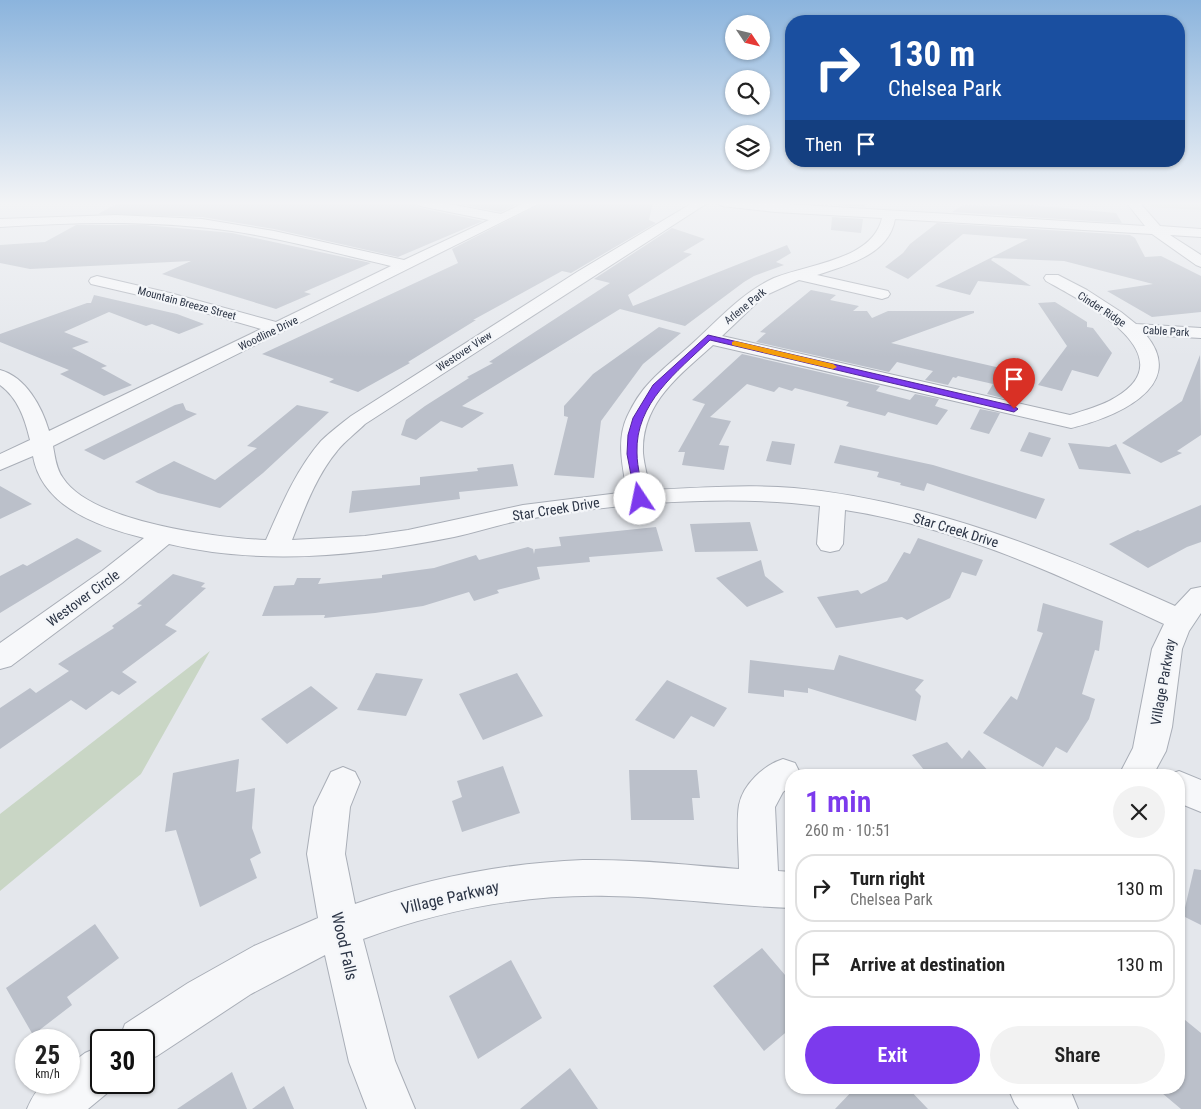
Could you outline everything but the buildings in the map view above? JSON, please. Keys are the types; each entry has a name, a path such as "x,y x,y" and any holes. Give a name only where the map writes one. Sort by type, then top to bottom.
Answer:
{"street":[{"path":"355,254 405,265"},
{"name":"Woodline Drive","path":"0,463 428,254"},
{"name":"Westover View","path":"276,550 292,509 314,466 330,445 358,420 618,254"},
{"name":"Arlene Park","path":"640,499 632,454 633,435 637,418 656,387 758,293 775,284 847,260 859,254"},
{"path":"1187,254 1201,262"},
{"path":"800,275 882,294"},
{"name":"Cinder Ridge","path":"708,338 1071,422 1122,402 1142,386 1147,377 1149,358 1146,349 1132,329 1113,314 1052,278"},
{"name":"Mountain Breeze Street","path":"97,281 164,296 277,328"},
{"name":"Cable Park","path":"1132,329 1201,332"},
{"name":"Star Creek Drive","path":"0,376 13,383 24,394 31,407 47,472 54,484 104,516 163,536 244,548 276,550 323,549 377,543 456,529 528,512 580,504 640,499 764,494 833,500 935,522 1041,557 1179,619"},
{"path":"830,544 833,500"},
{"name":"Westover Circle","path":"0,658 112,577 163,536"},
{"name":"Village Parkway","path":"1145,769 1155,730 1165,656 1170,635 1179,619 1201,596"},
{"path":"775,889 757,805 771,782 783,773"},
{"name":"Wood Falls","path":"343,782 332,807 326,854 340,930 372,1062 391,1109"},
{"path":"1185,789 1201,797"},
{"name":"Village Parkway","path":"155,1031 201,1000 270,960 340,930 404,907 459,893 522,882 584,878 646,880 775,889"},
{"path":"51,1109 90,1078"},
{"path":"1038,1094 1054,1109"}],"green space":[{"path":"210,651 141,774 0,891 0,814"}],"slow traffic":[{"path":"735,344 833,367"}],"route":[{"path":"640,499 632,454 633,435 637,418 645,402 656,387 708,338 1014,409"}]}
